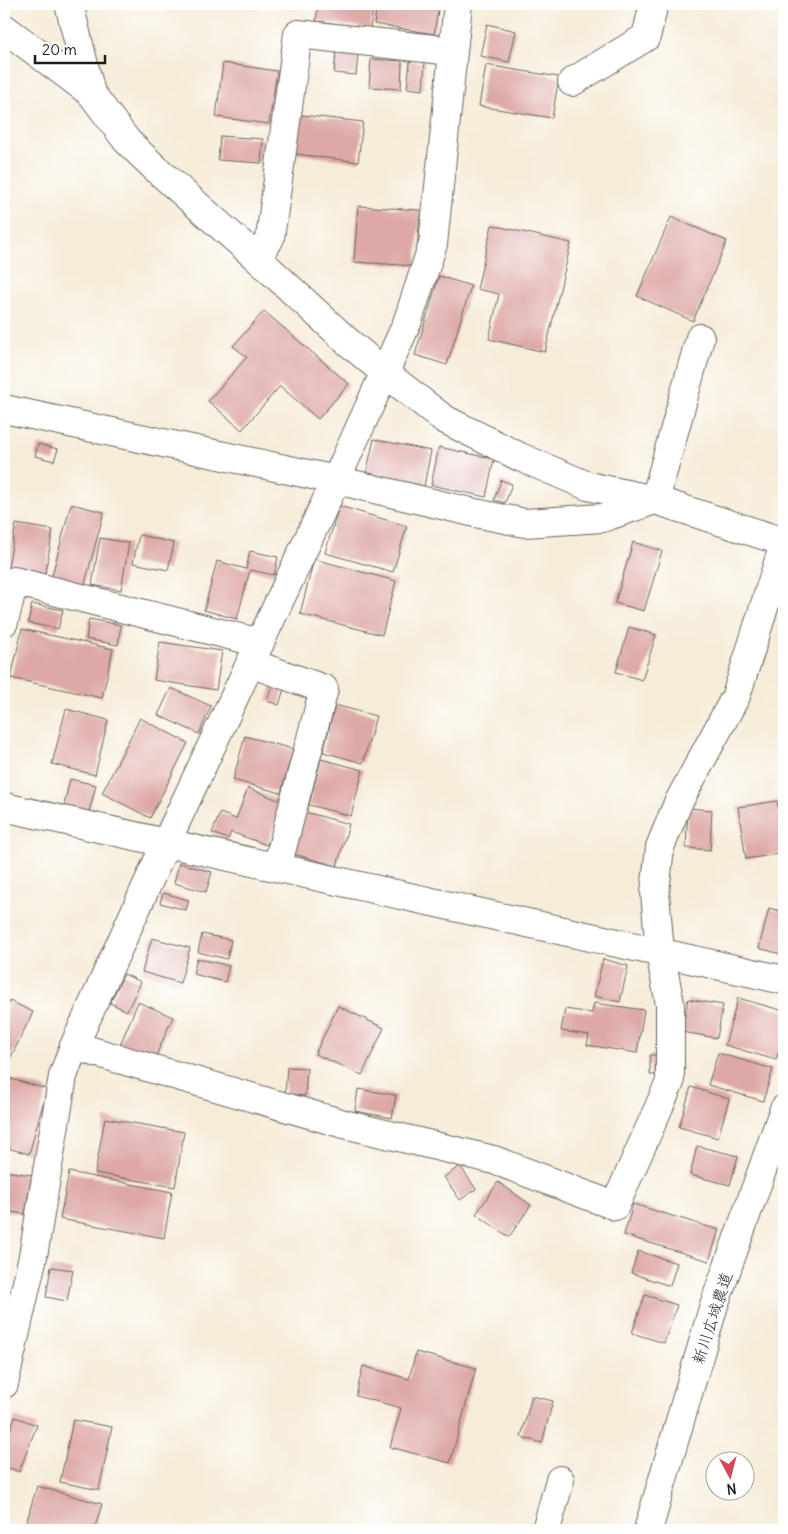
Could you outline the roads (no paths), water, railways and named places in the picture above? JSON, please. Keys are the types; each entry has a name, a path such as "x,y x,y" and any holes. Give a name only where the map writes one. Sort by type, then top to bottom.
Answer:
{"street":[{"path":"71,4 70,8 91,94"},
{"path":"4,1384 33,1256 63,1076 74,1046 166,843 408,323 433,244 458,4"},
{"path":"572,82 646,37 654,4"},
{"path":"4,28 91,94 126,141 154,167 384,374 444,418 520,457 588,486 654,500 784,543 736,696 678,803 660,847 655,892 660,953 670,1004 670,1082 615,1206 494,1160 344,1124 74,1046"},
{"path":"258,259 270,238 298,34 452,51"},
{"path":"654,500 700,338"},
{"path":"4,409 336,480 525,523 602,518 654,500"},
{"path":"4,622 14,582 255,653 324,689 276,867"},
{"path":"4,807 784,980"},
{"name":"新川広域農道","path":"648,1530 714,1304 784,1109"},
{"path":"546,1530 560,1480"}]}
